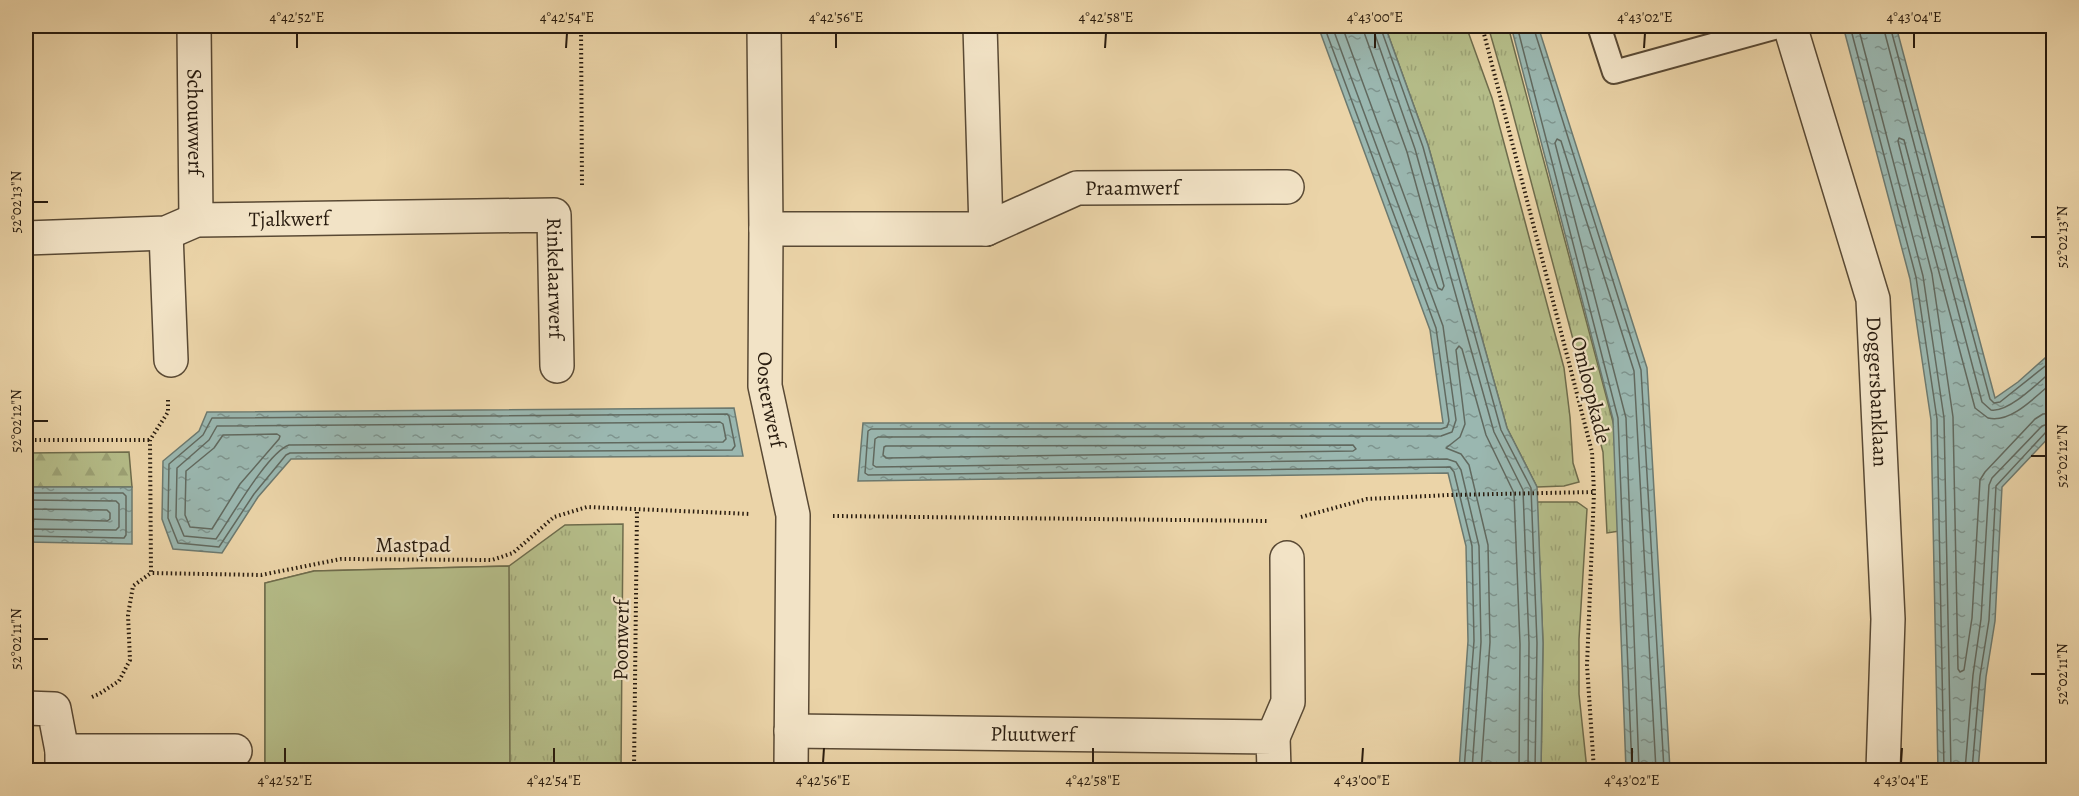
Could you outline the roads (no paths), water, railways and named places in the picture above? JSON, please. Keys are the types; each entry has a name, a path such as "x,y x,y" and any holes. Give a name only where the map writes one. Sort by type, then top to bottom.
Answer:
{"street":[{"name":"Schouwwerf","path":"195,26 196,219"},
{"name":"Oosterwerf","path":"764,26 765,386 793,515 790,771"},
{"path":"981,26 986,229"},
{"name":"Doggersbanklaan","path":"1790,26 1873,299 1888,619 1883,771"},
{"name":"Praamwerf","path":"766,230 986,229 1077,188 1287,188"},
{"name":"Tjalkwerf","path":"26,238 165,233 196,219 554,215"},
{"name":"Rinkelaarwerf","path":"554,215 557,366"},
{"path":"165,233 171,360"},
{"path":"1274,771 1273,737 1288,702 1287,558"},
{"path":"40,708 62,761 235,751"},
{"name":"Pluutwerf","path":"791,731 1273,737"}],"lane":[{"path":"1599,26 1614,72 1781,26"}],"water":[{"path":"1318,26 1385,26 1428,145 1507,428 1537,487 1543,643 1541,770 1459,770 1468,641 1466,546 1448,473 858,481 863,423 1443,423 1430,330"},
{"path":"1511,26 1538,26 1647,368 1670,770 1626,770 1613,419"},
{"path":"1843,26 1896,26 1995,398 2018,382 2053,351 2053,433 2002,487 1995,621 1986,677 1978,770 1938,770 1931,420 1910,279"},
{"path":"734,408 743,456 291,459 258,497 222,553 173,549 162,519 163,461 199,431 207,412"},
{"path":"26,487 132,487 132,544 26,542"}]}
